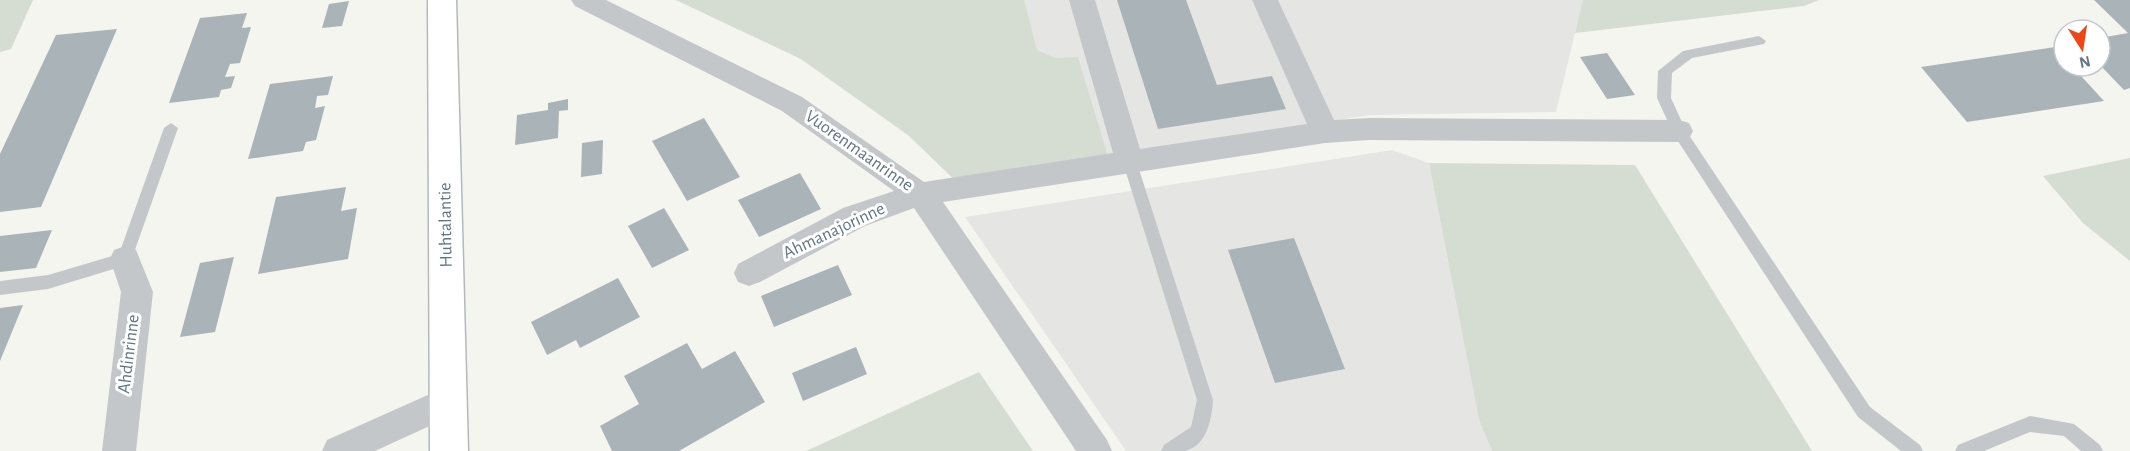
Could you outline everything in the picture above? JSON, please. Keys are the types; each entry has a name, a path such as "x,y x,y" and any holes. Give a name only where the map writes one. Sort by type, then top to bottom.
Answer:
{"main road":[{"name":"Huhtalantie","path":"442,0 449,451"}],"street":[{"name":"Vuorenmaanrinne","path":"584,0 792,104 920,194 945,227 1095,451"},
{"path":"1082,0 1130,163"},
{"path":"1265,0 1325,132"},
{"name":"Ahmanajorinne","path":"749,273 854,218 920,194 1325,132 1369,129 1679,131"},
{"name":"Ahdinrinne","path":"119,451 137,292 125,259"},
{"path":"339,451 448,401"}],"lane":[{"path":"1759,41 1688,54 1665,71 1664,98 1679,131 1864,412 1914,451"},
{"path":"0,288 48,282 125,259 171,128"},
{"path":"1130,163 1205,400 1204,421 1194,438 1170,451"},
{"path":"1964,451 2030,424 2068,429 2094,451"}],"shaded area":[{"path":"0,0 33,0 11,49 0,52"},
{"path":"676,0 1583,0 1556,112 1369,115 959,184 908,135 801,59"},
{"path":"676,0 1024,0 1037,50 1055,58 1078,57 1109,160 959,184 908,135 801,59"},
{"path":"1583,0 1819,0 1804,6 1575,33"},
{"path":"1392,150 1429,163 1479,420 1492,451 1126,451 965,217"},
{"path":"2130,158 2130,261 2083,223 2043,176"},
{"path":"1429,163 1635,165 1812,451 1492,451 1479,420"},
{"path":"979,372 1033,451 806,451"}],"building":[{"path":"1117,0 1186,0 1217,85 1272,76 1286,109 1158,129"},
{"path":"2094,0 2130,0 2130,88 2124,90 2112,78 2112,36 2128,33"},
{"path":"349,1 342,26 322,28 329,4"},
{"path":"247,13 242,28 251,27 240,63 230,64 225,77 235,76 231,88 221,90 219,97 169,103 200,18"},
{"path":"117,29 41,207 0,212 0,154 56,35"},
{"path":"2052,47 2052,78 2083,78 2104,101 1967,122 1921,67"},
{"path":"1607,53 1635,95 1607,99 1580,57"},
{"path":"333,76 328,95 317,96 315,108 325,106 316,140 306,142 303,151 248,159 270,84"},
{"path":"568,99 568,110 559,111 558,138 515,145 517,115 548,110 548,103"},
{"path":"704,118 740,177 687,201 652,141"},
{"path":"603,140 602,174 581,177 582,143"},
{"path":"800,173 821,209 759,237 738,200"},
{"path":"346,187 341,211 357,208 348,259 258,274 276,197"},
{"path":"664,208 689,250 652,268 628,226"},
{"path":"52,230 36,268 0,272 0,236"},
{"path":"1294,238 1345,369 1275,383 1228,250"},
{"path":"234,257 215,332 180,337 200,263"},
{"path":"838,265 852,295 774,327 761,296"},
{"path":"618,278 640,317 580,348 576,340 547,355 531,322"},
{"path":"23,305 0,361 0,308"},
{"path":"687,343 702,369 735,351 765,402 679,451 612,451 600,426 639,404 624,376"},
{"path":"856,347 867,374 803,401 792,373"}]}
